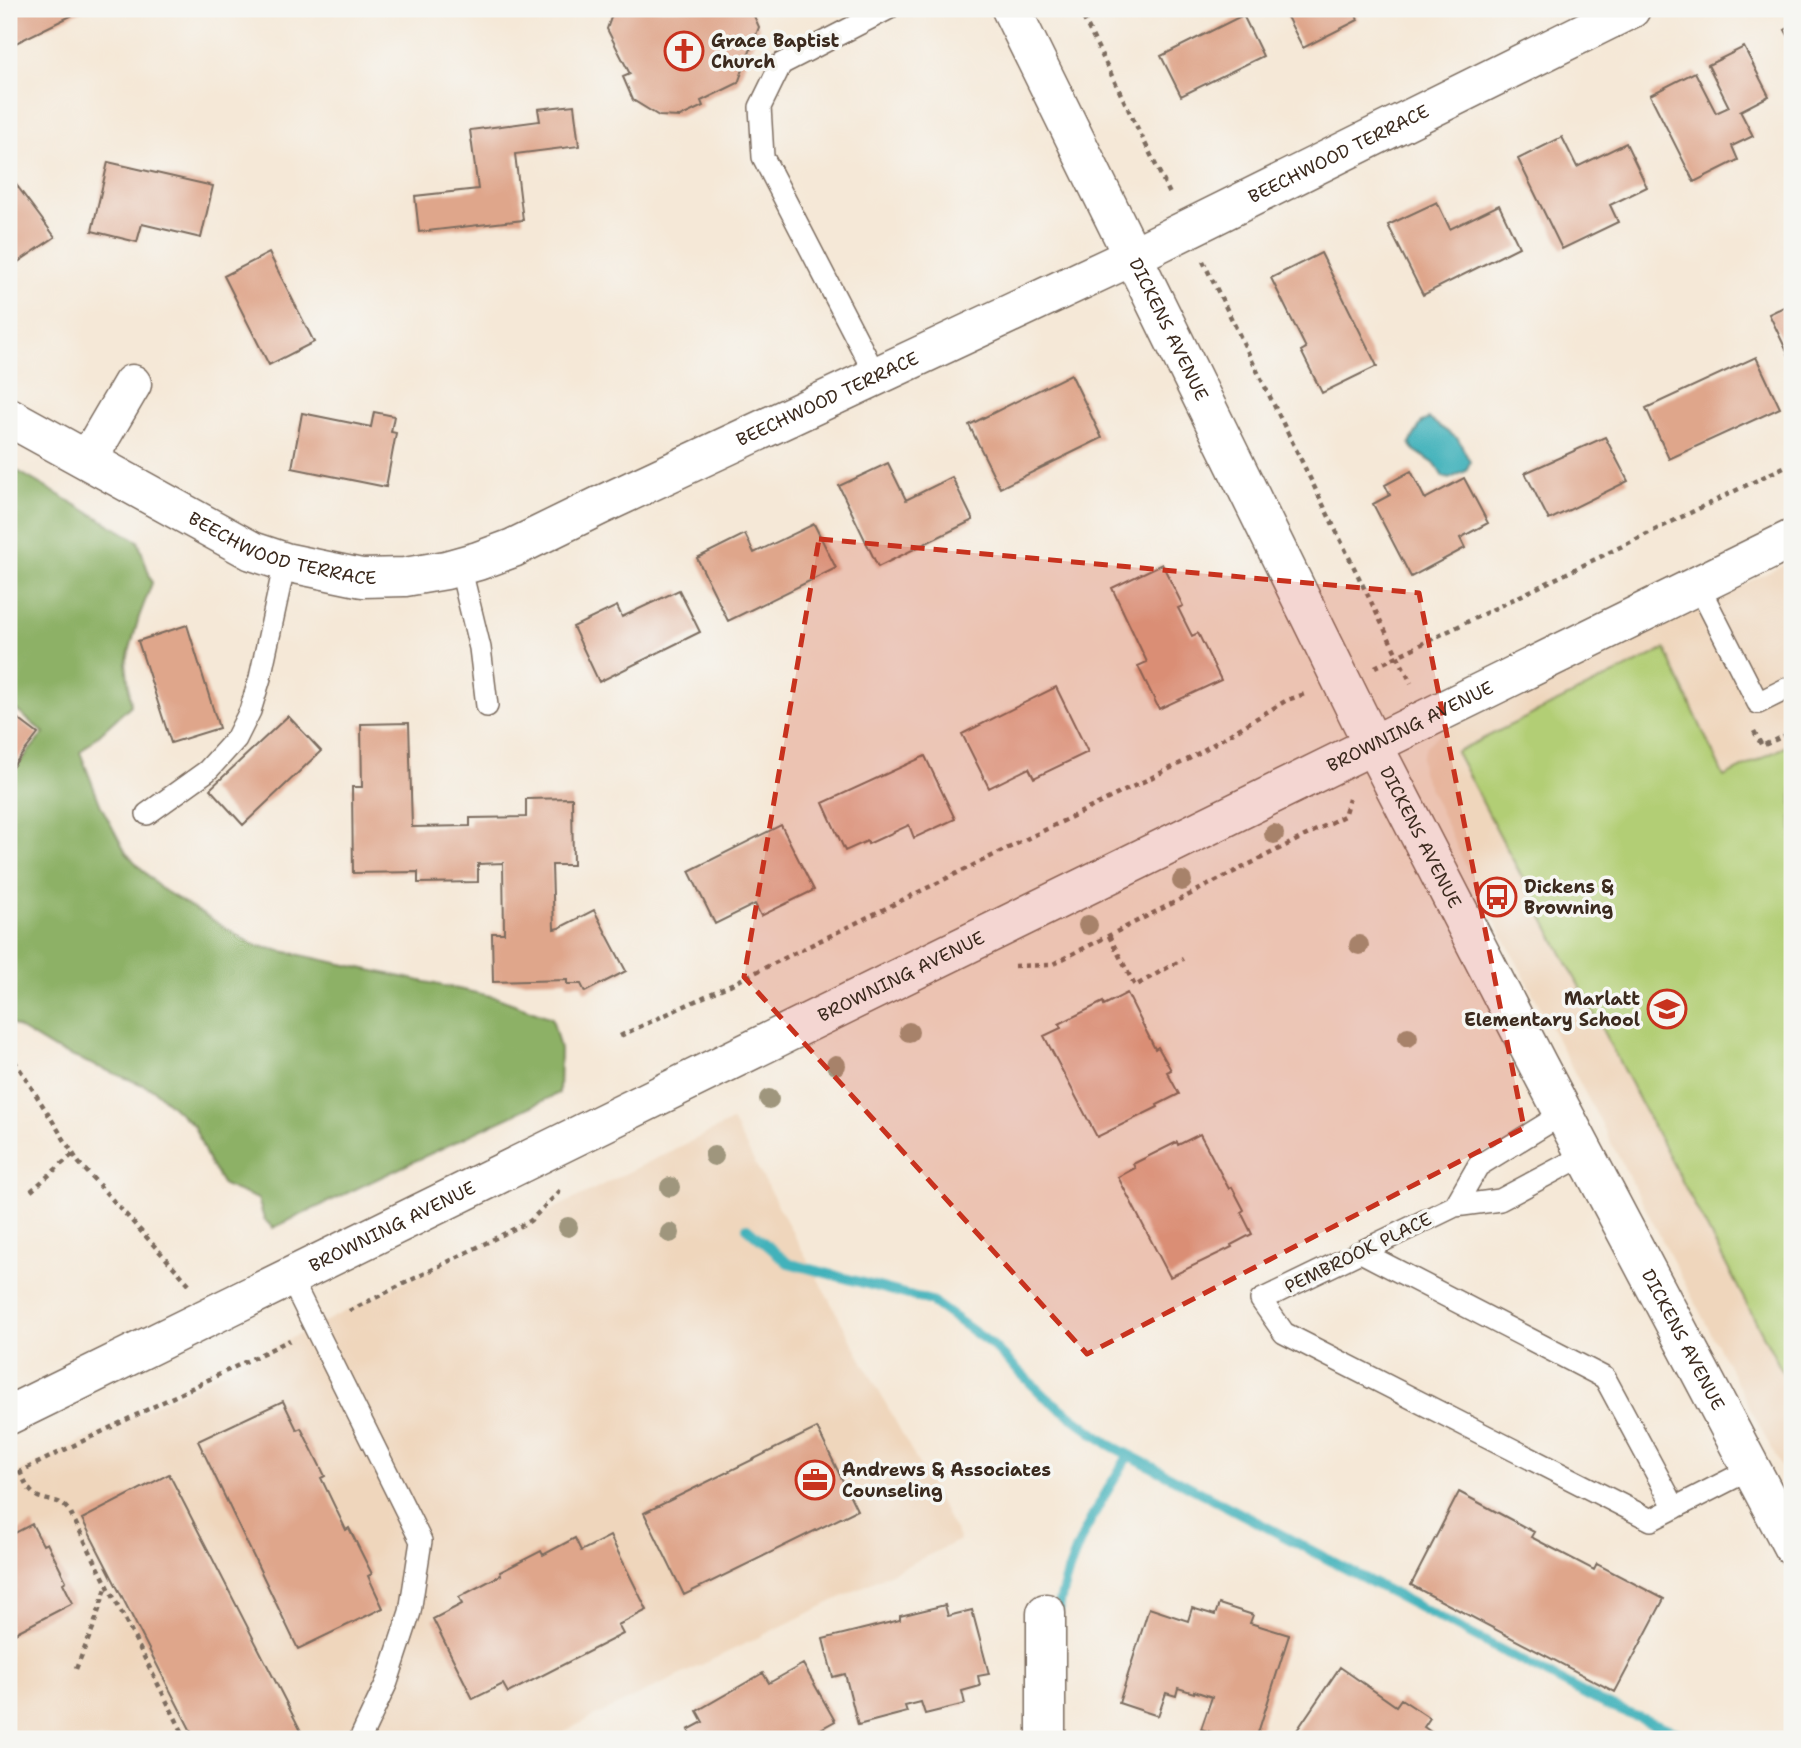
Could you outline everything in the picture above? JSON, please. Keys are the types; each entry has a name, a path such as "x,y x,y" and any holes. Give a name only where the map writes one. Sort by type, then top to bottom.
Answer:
{"street":[{"name":"DICKENS AVENUE","path":"1011,9 1380,759 1792,1546"},
{"name":"BEECHWOOD TERRACE","path":"9,417 251,551 285,562 362,578 405,577 460,566 513,548 1133,256 1631,9"},
{"path":"88,459 132,384"},
{"name":"BROWNING AVENUE","path":"9,1415 290,1277 1380,759 1428,718 1792,539"},
{"path":"1046,1612 1046,1739"}],"lane":[{"path":"876,376 763,157 760,107 781,64 888,9"},
{"path":"147,814 207,771 236,738 250,711 260,678 285,562"},
{"path":"460,566 480,648 487,706"},
{"path":"1698,585 1758,703 1792,686"},
{"path":"1455,1206 1478,1166 1564,1113"},
{"name":"PEMBROOK PLACE","path":"1586,1154 1500,1199 1455,1206 1261,1300 1284,1333 1651,1520 1675,1508"},
{"path":"1361,1252 1605,1378 1675,1508 1751,1469"},
{"path":"290,1277 421,1541 410,1612 387,1682 360,1739"}],"path":[{"path":"1079,9 1428,718"},
{"path":"620,1036 1187,760 1287,700 1341,682 1398,656 1792,463"},
{"path":"1013,966 1051,965 1343,816 1351,792 1380,759"},
{"path":"1109,936 1135,986 1184,959"},
{"path":"9,1052 73,1154 215,1313"},
{"path":"31,1191 73,1154"},
{"path":"349,1311 530,1221 569,1181"},
{"path":"9,1477 297,1336"},
{"path":"20,1471 32,1492 39,1498 54,1499 64,1504 186,1739"},
{"path":"76,1669 107,1584"}],"highlighted area":[{"path":"819,539 1419,593 1524,1128 1087,1354 744,977"}],"shaded area":[{"name":"Marlatt Elementary School","path":"1792,561 1792,1488 1464,862 1422,772 1421,758 1426,746 1445,729"},
{"path":"732,1121 960,1540 548,1739 9,1739 9,1477"}],"green space":[{"path":"9,466 138,541 152,583 126,663 131,705 80,752 101,806 126,853 160,888 254,945 495,997 552,1018 560,1049 559,1093 273,1228 264,1219 258,1199 223,1185 209,1162 194,1126 153,1089 54,1049 9,1022 9,775 44,733 9,704"},
{"name":"Marlatt Elementary School","path":"1665,649 1724,777 1792,743 1792,1390 1456,752"}],"water":[{"path":"1429,419 1458,439 1470,462 1466,471 1449,479 1443,477 1435,464 1414,450 1410,443 1422,422"}],"building":[{"path":"9,9 85,9 16,43 9,29"},
{"name":"Grace Baptist Church","path":"614,9 751,9 759,27 738,83 701,101 703,106 680,117 659,116 633,100 623,77 630,74 607,29"},
{"path":"1283,9 1367,9 1356,15 1358,20 1303,48"},
{"path":"1243,15 1263,56 1181,96 1161,56"},
{"path":"1792,26 1792,38 1790,39 1785,30"},
{"path":"1744,47 1769,96 1740,111 1753,136 1732,146 1738,160 1694,182 1650,95 1695,72 1716,113 1729,107 1708,65"},
{"path":"574,105 579,146 515,154 523,220 419,232 415,196 478,189 470,130 540,121 538,109"},
{"path":"1562,137 1577,167 1626,143 1647,187 1610,205 1618,222 1562,249 1518,159"},
{"path":"108,162 213,186 201,238 142,224 137,242 92,231"},
{"path":"15,183 55,237 9,268 9,187"},
{"path":"1437,202 1450,229 1499,205 1519,247 1423,295 1388,225"},
{"path":"269,253 314,342 269,365 224,276"},
{"path":"1321,253 1377,366 1322,393 1301,351 1306,348 1271,278"},
{"path":"1792,303 1792,362 1769,314"},
{"path":"1756,357 1780,408 1669,459 1646,408"},
{"path":"1071,374 1102,438 1000,488 969,425"},
{"path":"374,412 394,416 391,432 396,433 386,487 292,468 302,413 371,427"},
{"path":"1605,437 1628,481 1549,520 1525,473"},
{"path":"888,463 906,500 952,477 973,520 878,567 839,486"},
{"path":"1411,471 1425,499 1464,478 1488,523 1460,538 1465,548 1411,577 1373,504 1390,495 1385,485"},
{"path":"814,524 836,568 728,621 697,558 745,534 754,553"},
{"path":"1162,564 1183,606 1178,608 1192,636 1198,633 1221,680 1159,709 1138,666 1147,662 1112,588"},
{"path":"679,590 700,632 599,682 573,627 617,606 622,617"},
{"path":"187,625 219,728 171,743 138,641"},
{"path":"1056,687 1088,752 1034,778 1029,768 989,788 962,734"},
{"path":"9,712 38,734 9,771"},
{"path":"288,716 321,751 243,825 210,789"},
{"path":"409,723 412,827 470,826 470,818 526,817 526,799 572,798 573,865 552,865 554,929 594,910 626,971 585,992 581,984 567,984 567,980 493,982 492,933 504,933 503,863 478,864 478,882 418,883 418,872 353,873 352,787 362,787 361,724"},
{"path":"925,756 955,819 914,838 909,825 868,844 867,841 845,851 823,803"},
{"path":"781,825 814,890 761,916 755,904 715,924 689,871"},
{"path":"1127,993 1155,1049 1158,1047 1171,1070 1167,1072 1179,1094 1097,1137 1044,1036 1061,1028 1059,1024"},
{"path":"1200,1134 1229,1189 1232,1187 1244,1210 1241,1212 1252,1234 1231,1245 1232,1247 1170,1277 1118,1177 1135,1168 1133,1164"},
{"path":"283,1401 297,1430 301,1428 325,1476 321,1478 346,1530 349,1528 372,1574 368,1576 383,1608 298,1649 198,1441"},
{"path":"817,1428 857,1510 684,1595 644,1513"},
{"path":"169,1474 305,1739 195,1739 82,1519"},
{"path":"1459,1492 1534,1532 1531,1537 1594,1570 1597,1564 1664,1599 1615,1692 1411,1585"},
{"path":"32,1524 43,1545 47,1543 66,1581 63,1583 73,1603 9,1636 9,1536"},
{"path":"610,1536 647,1610 618,1625 623,1634 508,1693 503,1684 473,1699 433,1619 462,1604 459,1597 541,1551 543,1555 575,1538 581,1551"},
{"path":"1219,1604 1253,1615 1250,1623 1289,1635 1256,1739 1232,1739 1201,1729 1212,1697 1194,1691 1178,1688 1176,1696 1166,1693 1158,1716 1119,1703 1149,1608 1188,1621 1192,1608 1215,1615"},
{"path":"945,1605 948,1616 972,1610 989,1674 978,1676 980,1686 962,1691 965,1704 925,1714 921,1702 905,1706 907,1712 858,1725 845,1674 833,1677 823,1639 900,1620 900,1616"},
{"path":"803,1664 835,1721 817,1731 821,1737 693,1739 688,1730 703,1722 697,1711 763,1673 769,1683"},
{"path":"1340,1667 1396,1706 1401,1699 1430,1718 1424,1727 1441,1739 1291,1739"}],"waterway":[{"path":"747,1228 788,1263 931,1301 991,1344 1043,1395 1108,1444 1604,1704 1694,1739"},
{"path":"1058,1612 1069,1569 1085,1530 1129,1455"}],"place":[{"name":"Grace Baptist Church","path":"684,51"},
{"name":"Dickens & Browning","path":"1497,897"},
{"name":"Marlatt Elementary School","path":"1667,1009"},
{"name":"Andrews & Associates Counseling","path":"815,1480"}]}
